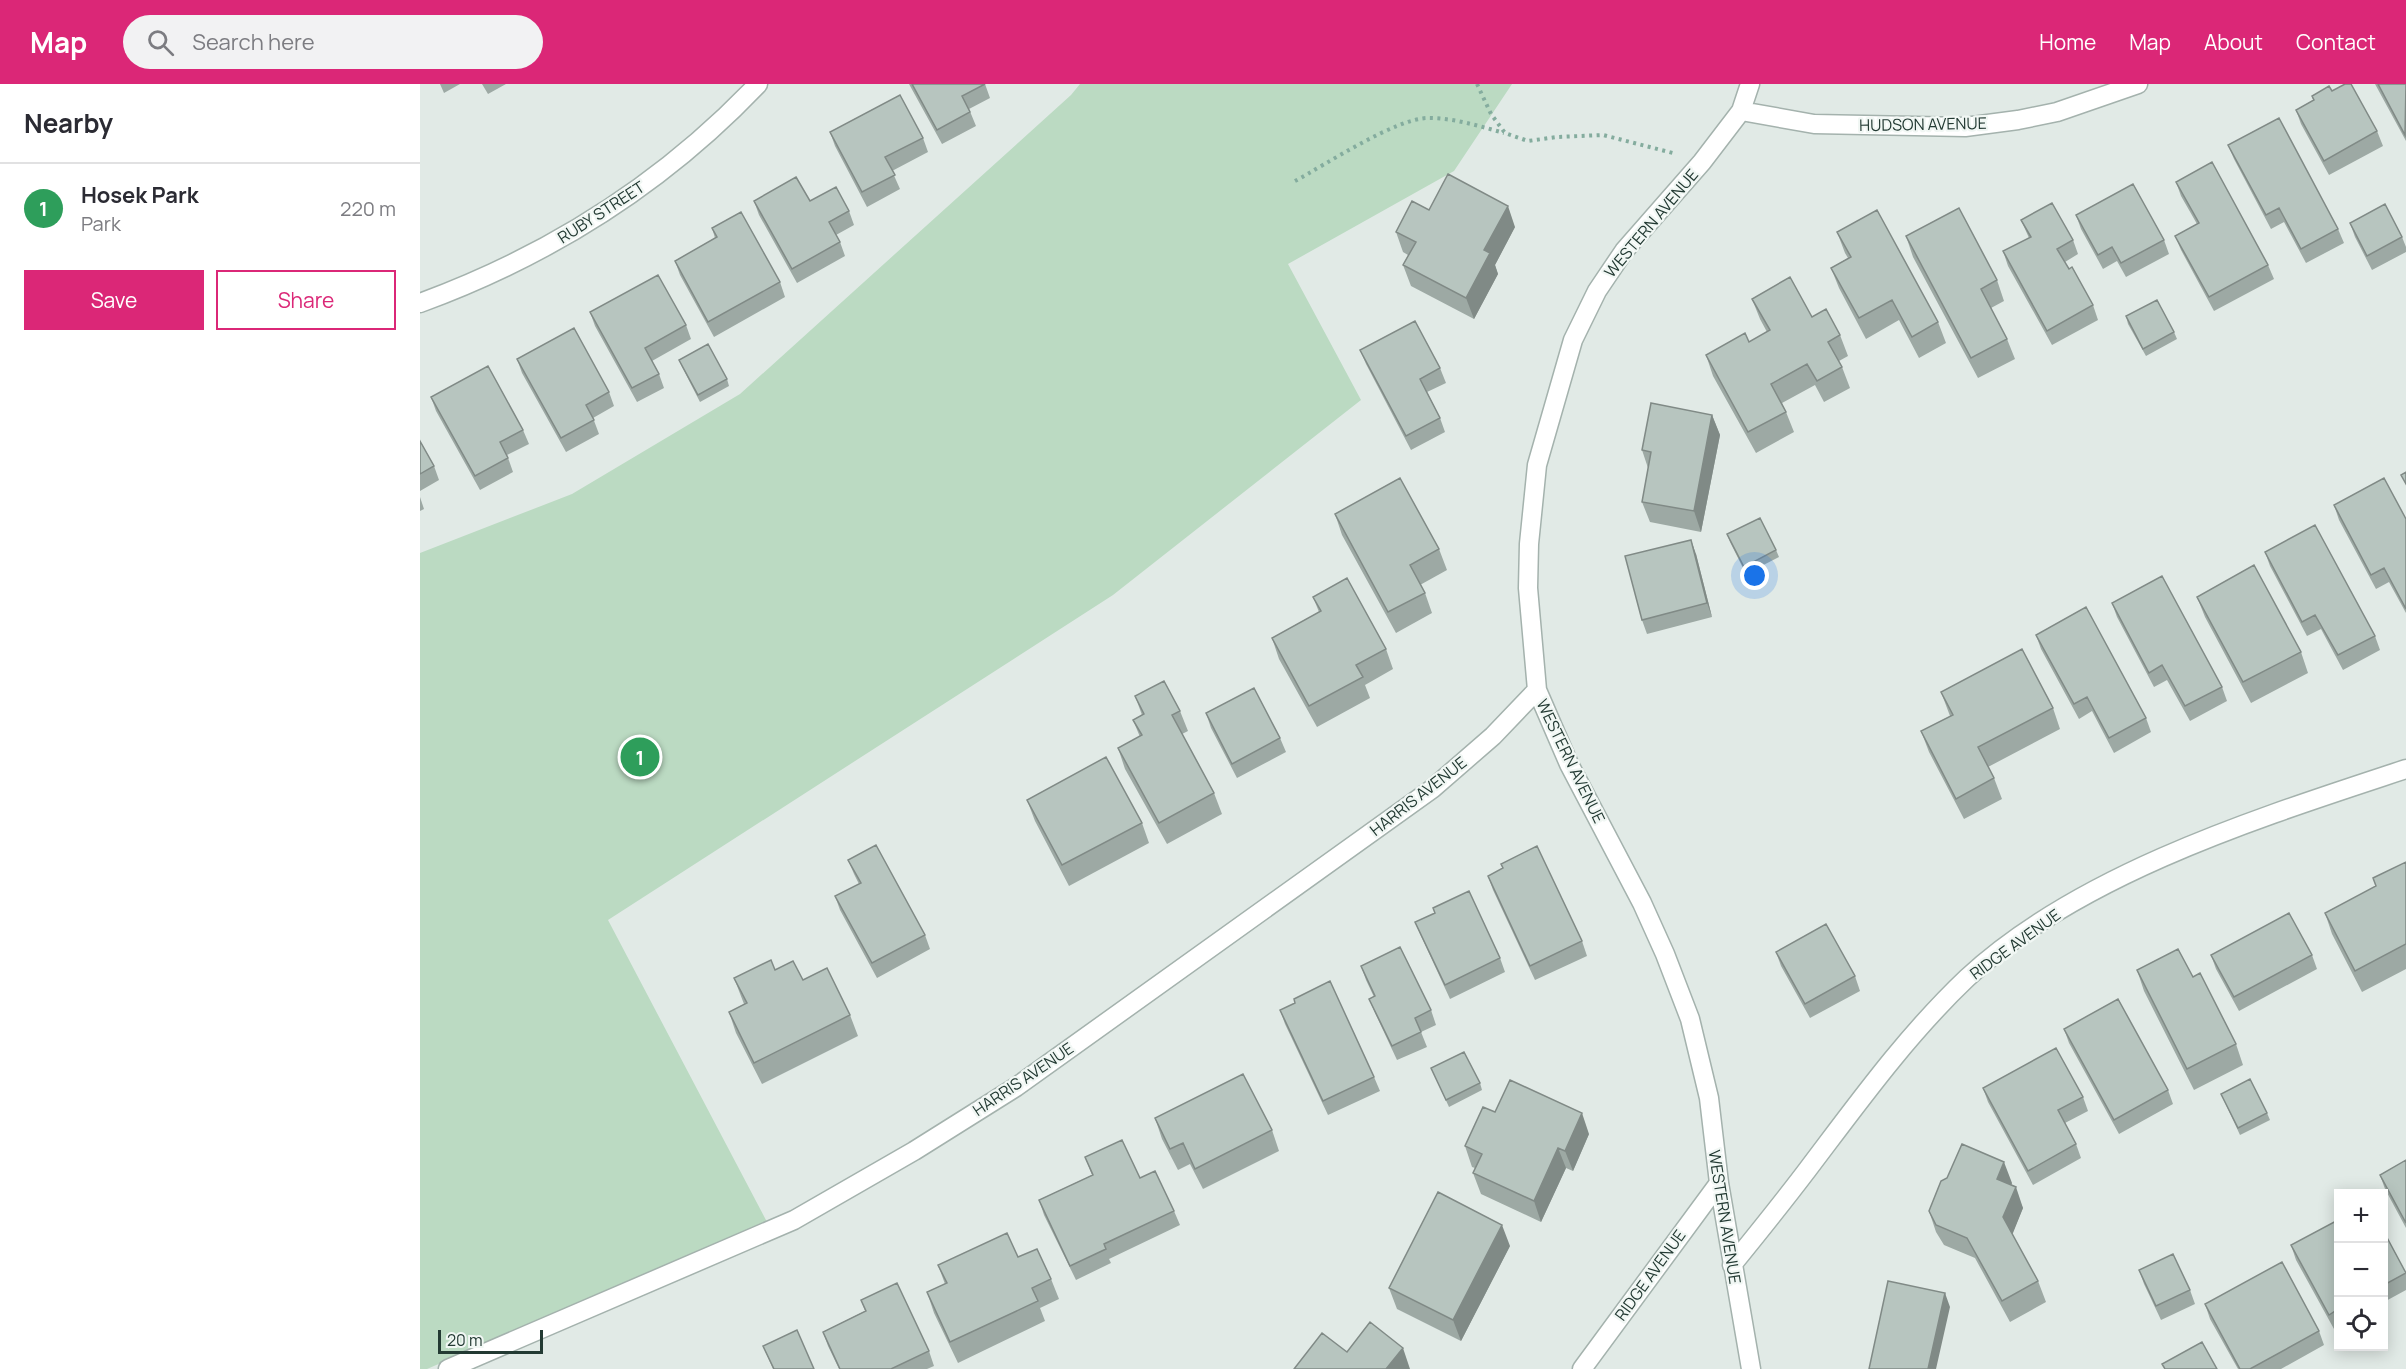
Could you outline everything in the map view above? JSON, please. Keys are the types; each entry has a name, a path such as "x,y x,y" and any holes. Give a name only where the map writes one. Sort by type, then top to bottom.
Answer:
{"street":[{"name":"RUBY STREET","path":"420,303 470,285 573,232 646,184 680,157 726,117 758,84"},
{"name":"WESTERN AVENUE","path":"1750,84 1741,111 1702,162 1624,251 1597,291 1573,340 1537,465 1532,504 1528,588 1537,690 1569,764 1642,903 1686,1008 1709,1098 1719,1183 1751,1369"},
{"name":"HUDSON AVENUE","path":"1741,111 1814,124 1965,127 2057,112 2138,84"},
{"name":"HARRIS AVENUE","path":"448,1369 794,1220 914,1151 1016,1087 1432,789 1493,736 1537,690"},
{"name":"RIDGE AVENUE","path":"1732,1265 1891,1060 1968,978 2016,940 2103,887 2178,851 2285,809 2406,769"},
{"name":"RIDGE AVENUE","path":"1582,1369 1719,1183"}],"path":[{"path":"1477,84 1491,114 1505,133"},
{"path":"1295,181 1394,127 1425,118 1458,121 1528,141 1603,135 1650,145 1702,162"}],"green space":[{"path":"1080,84 1512,84 1454,171 1288,264 1361,400 1113,595 608,920 767,1222 427,1369 420,1369 420,553 572,494 740,394 1071,95"}],"building":[{"path":"912,84 985,84 962,96 970,112 937,130"},
{"path":"2345,84 2351,84 2377,131 2324,161 2296,110 2314,100 2312,96 2329,86 2332,91"},
{"path":"2378,84 2406,84 2405,135"},
{"path":"900,95 923,138 885,157 895,175 862,192 830,132"},
{"path":"2279,118 2338,229 2301,249 2279,208 2266,215 2228,145"},
{"path":"2212,162 2268,265 2209,297 2175,236 2199,223 2176,182"},
{"path":"1448,174 1508,206 1484,250 1490,253 1466,298 1403,265 1416,242 1396,232 1412,201 1429,210"},
{"path":"796,177 810,201 836,187 849,211 829,222 840,242 792,269 754,201"},
{"path":"2133,184 2164,240 2121,263 2112,247 2098,255 2076,215"},
{"path":"2052,203 2073,240 2057,249 2069,269 2072,267 2093,305 2047,331 2003,251 2031,237 2021,220"},
{"path":"2385,204 2402,237 2367,256 2350,223"},
{"path":"1959,208 1997,280 1981,289 2007,339 1971,358 1906,236"},
{"path":"1877,210 1938,322 1912,337 1892,300 1859,318 1831,268 1851,257 1837,232"},
{"path":"741,212 780,282 708,322 675,261 717,237 712,228"},
{"path":"658,275 686,325 645,348 659,374 632,388 590,312"},
{"path":"1790,277 1812,317 1826,309 1840,335 1828,342 1842,367 1817,381 1807,364 1771,384 1786,412 1748,432 1706,355 1745,333 1749,342 1770,330 1752,299"},
{"path":"2157,300 2174,332 2143,349 2126,316"},
{"path":"1415,321 1440,368 1420,379 1440,418 1406,436 1360,350"},
{"path":"574,328 609,392 586,405 594,420 561,438 517,359"},
{"path":"708,344 727,379 698,395 679,360"},
{"path":"488,366 523,430 500,442 508,458 475,476 431,397"},
{"path":"1651,403 1712,415 1694,511 1642,502 1651,452 1642,450"},
{"path":"420,441 434,466 420,474"},
{"path":"2406,472 2406,484 2401,475"},
{"path":"1400,478 1439,549 1410,565 1425,593 1388,612 1335,514"},
{"path":"2384,478 2406,519 2406,609 2384,568 2371,575 2334,505"},
{"path":"1760,518 1776,550 1744,567 1727,534"},
{"path":"2315,525 2375,636 2338,655 2315,615 2302,622 2265,552"},
{"path":"1691,540 1707,603 1642,620 1625,556"},
{"path":"2254,565 2301,652 2243,682 2197,597"},
{"path":"2162,576 2222,687 2185,706 2162,665 2149,673 2112,603"},
{"path":"1347,578 1386,649 1356,665 1363,677 1309,706 1272,638 1321,611 1313,597"},
{"path":"2086,607 2146,718 2109,738 2087,697 2074,704 2036,635"},
{"path":"2022,649 2053,708 1978,747 1994,778 1956,799 1921,731 1953,715 1941,692"},
{"path":"1164,681 1180,711 1172,715 1214,793 1159,823 1118,748 1142,735 1133,720 1144,714 1135,696"},
{"path":"1254,688 1280,738 1232,764 1206,713"},
{"path":"1106,757 1142,823 1062,865 1027,800"},
{"path":"876,845 925,935 872,963 835,896 861,883 848,860"},
{"path":"1537,846 1582,941 1530,966 1488,876 1503,868 1501,864"},
{"path":"2406,862 2406,944 2355,971 2325,913 2376,886 2373,878"},
{"path":"1469,891 1500,958 1445,985 1415,922 1435,913 1433,908"},
{"path":"2289,913 2312,955 2234,997 2211,955"},
{"path":"1826,924 1855,976 1805,1004 1776,952"},
{"path":"1400,947 1431,1010 1415,1018 1421,1032 1392,1046 1369,999 1375,996 1361,966"},
{"path":"2178,949 2193,977 2200,973 2236,1044 2187,1069 2137,970"},
{"path":"771,960 775,970 793,961 803,980 827,968 850,1015 754,1063 729,1012 747,1003 734,978"},
{"path":"1330,981 1374,1077 1323,1101 1280,1010 1295,1003 1294,999"},
{"path":"2118,999 2168,1090 2114,1120 2064,1029"},
{"path":"2056,1048 2083,1097 2058,1110 2076,1144 2028,1171 1983,1088"},
{"path":"1464,1052 1480,1083 1446,1100 1431,1068"},
{"path":"1243,1074 1272,1130 1195,1169 1183,1143 1170,1149 1155,1118"},
{"path":"2250,1079 2267,1113 2238,1128 2221,1094"},
{"path":"1510,1080 1582,1113 1565,1151 1558,1148 1534,1201 1473,1173 1482,1154 1465,1146 1483,1107 1495,1112"},
{"path":"1122,1140 1140,1178 1155,1171 1174,1211 1104,1244 1106,1249 1070,1266 1039,1200 1093,1175 1085,1157"},
{"path":"1962,1144 2004,1162 1997,1179 2016,1187 2003,1217 2038,1281 2002,1301 1967,1238 1936,1225 1929,1211 1941,1181 1947,1178"},
{"path":"2406,1160 2406,1223 2388,1189 2380,1175"},
{"path":"1438,1192 1502,1225 1453,1320 1389,1288"},
{"path":"2334,1222 2334,1312 2329,1315 2291,1245"},
{"path":"1007,1233 1018,1257 1037,1249 1051,1279 1032,1288 1038,1301 950,1342 927,1292 947,1283 938,1265"},
{"path":"2388,1239 2406,1273 2388,1283"},
{"path":"2173,1254 2190,1290 2156,1306 2139,1270"},
{"path":"2282,1262 2319,1331 2250,1369 2240,1369 2205,1304"},
{"path":"1888,1281 1945,1293 1928,1369 1869,1369"},
{"path":"897,1283 929,1351 891,1369 840,1369 823,1332 866,1311 861,1300"},
{"path":"1370,1322 1403,1348 1386,1369 1294,1369 1322,1333 1347,1352"},
{"path":"797,1330 814,1369 774,1369 763,1346"},
{"path":"2202,1342 2217,1369 2165,1369 2162,1364"}],"place":[{"name":"Hosek Park","path":"640,757"}]}
